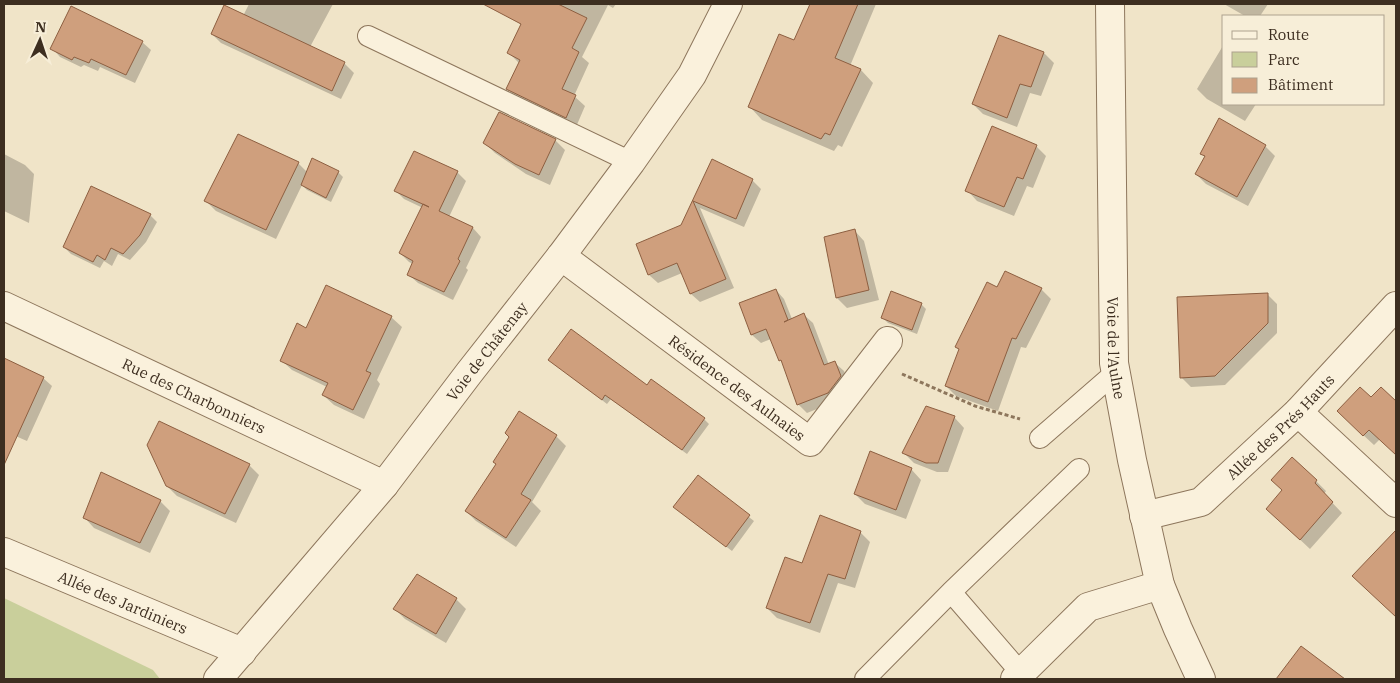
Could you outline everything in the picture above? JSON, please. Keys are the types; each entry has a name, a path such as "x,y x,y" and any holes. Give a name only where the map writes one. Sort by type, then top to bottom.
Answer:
{"street":[{"name":"Voie de Châtenay","path":"218,679 384,485 561,256 631,162 692,75 728,4"},
{"name":"Voie de l'Aulne","path":"1110,4 1114,363 1132,460 1160,585 1201,679"},
{"name":"Résidence des Aulnaies","path":"561,256 810,442 880,351"},
{"name":"Rue des Charbonniers","path":"4,306 384,485"},
{"name":"Allée des Prés Hauts","path":"1144,516 1201,502 1298,412 1396,306"},
{"path":"1298,412 1396,503"},
{"name":"Allée des Jardiniers","path":"4,552 242,652"},
{"path":"1018,676 1088,607 1160,585"}],"lane":[{"path":"368,36 631,162"},
{"path":"1040,438 1116,372"},
{"path":"865,679 951,592 1079,469"},
{"path":"951,592 1018,676"}],"path":[{"path":"880,351 975,406 1021,420 1028,416"}],"green space":[{"path":"4,598 153,670 160,679 4,679"}],"building":[{"path":"483,4 558,4 587,18 572,48 579,52 562,89 576,95 566,118 506,89 520,60 507,53 521,24"},
{"path":"810,4 858,4 835,58 861,69 830,135 825,133 821,139 748,107 779,34 794,40"},
{"path":"224,5 345,62 332,91 211,34"},
{"path":"71,6 143,41 126,75 91,59 89,63 74,57 72,60 50,49"},
{"path":"999,35 1044,52 1031,87 1020,84 1007,118 972,104"},
{"path":"499,112 556,139 539,175 515,164 483,143"},
{"path":"1219,118 1266,145 1237,197 1195,174 1205,156 1200,154"},
{"path":"992,126 1037,145 1023,179 1017,177 1004,207 965,191"},
{"path":"238,134 299,162 266,230 204,201"},
{"path":"414,151 458,171 439,211 473,227 458,259 460,261 444,292 407,275 413,261 399,253 423,204 394,191"},
{"path":"312,158 339,171 326,198 301,185"},
{"path":"712,159 753,179 736,219 693,201 726,279 690,294 677,263 648,275 636,244 681,225"},
{"path":"91,186 151,214 140,235 123,254 111,248 105,260 97,255 93,262 63,247"},
{"path":"855,229 869,290 836,298 824,237"},
{"path":"1005,271 1042,288 1016,339 1012,338 988,402 945,386 959,349 955,347 987,282 997,287"},
{"path":"326,285 392,316 366,371 371,373 353,410 322,395 328,383 280,361 297,323 306,328"},
{"path":"776,289 788,320 784,322 804,313 824,365 835,361 841,376 828,393 797,405 781,360 779,361 766,329 751,335 739,303"},
{"path":"891,291 922,303 912,330 881,318"},
{"path":"1268,293 1268,323 1215,376 1180,378 1177,297"},
{"path":"571,329 647,385 651,379 705,418 682,450 605,395 602,400 548,360"},
{"path":"4,358 44,377 4,465"},
{"path":"1360,387 1371,397 1381,387 1396,401 1396,455 1369,430 1363,436 1337,411"},
{"path":"926,406 955,416 938,463 926,463 902,453"},
{"path":"519,411 557,435 521,494 531,500 506,538 465,511 496,464 493,462 509,437 505,433"},
{"path":"159,421 250,464 225,514 166,486 147,445"},
{"path":"870,451 912,468 896,510 854,494"},
{"path":"1292,457 1317,480 1315,483 1333,502 1300,540 1266,509 1282,490 1271,480"},
{"path":"101,472 161,500 140,543 83,518"},
{"path":"698,475 750,515 726,547 673,507"},
{"path":"820,515 861,531 845,579 828,574 810,623 766,608 785,557 802,563"},
{"path":"1396,530 1396,617 1352,576"},
{"path":"417,574 457,598 436,634 393,609"},
{"path":"1301,646 1345,679 1276,679"}]}
